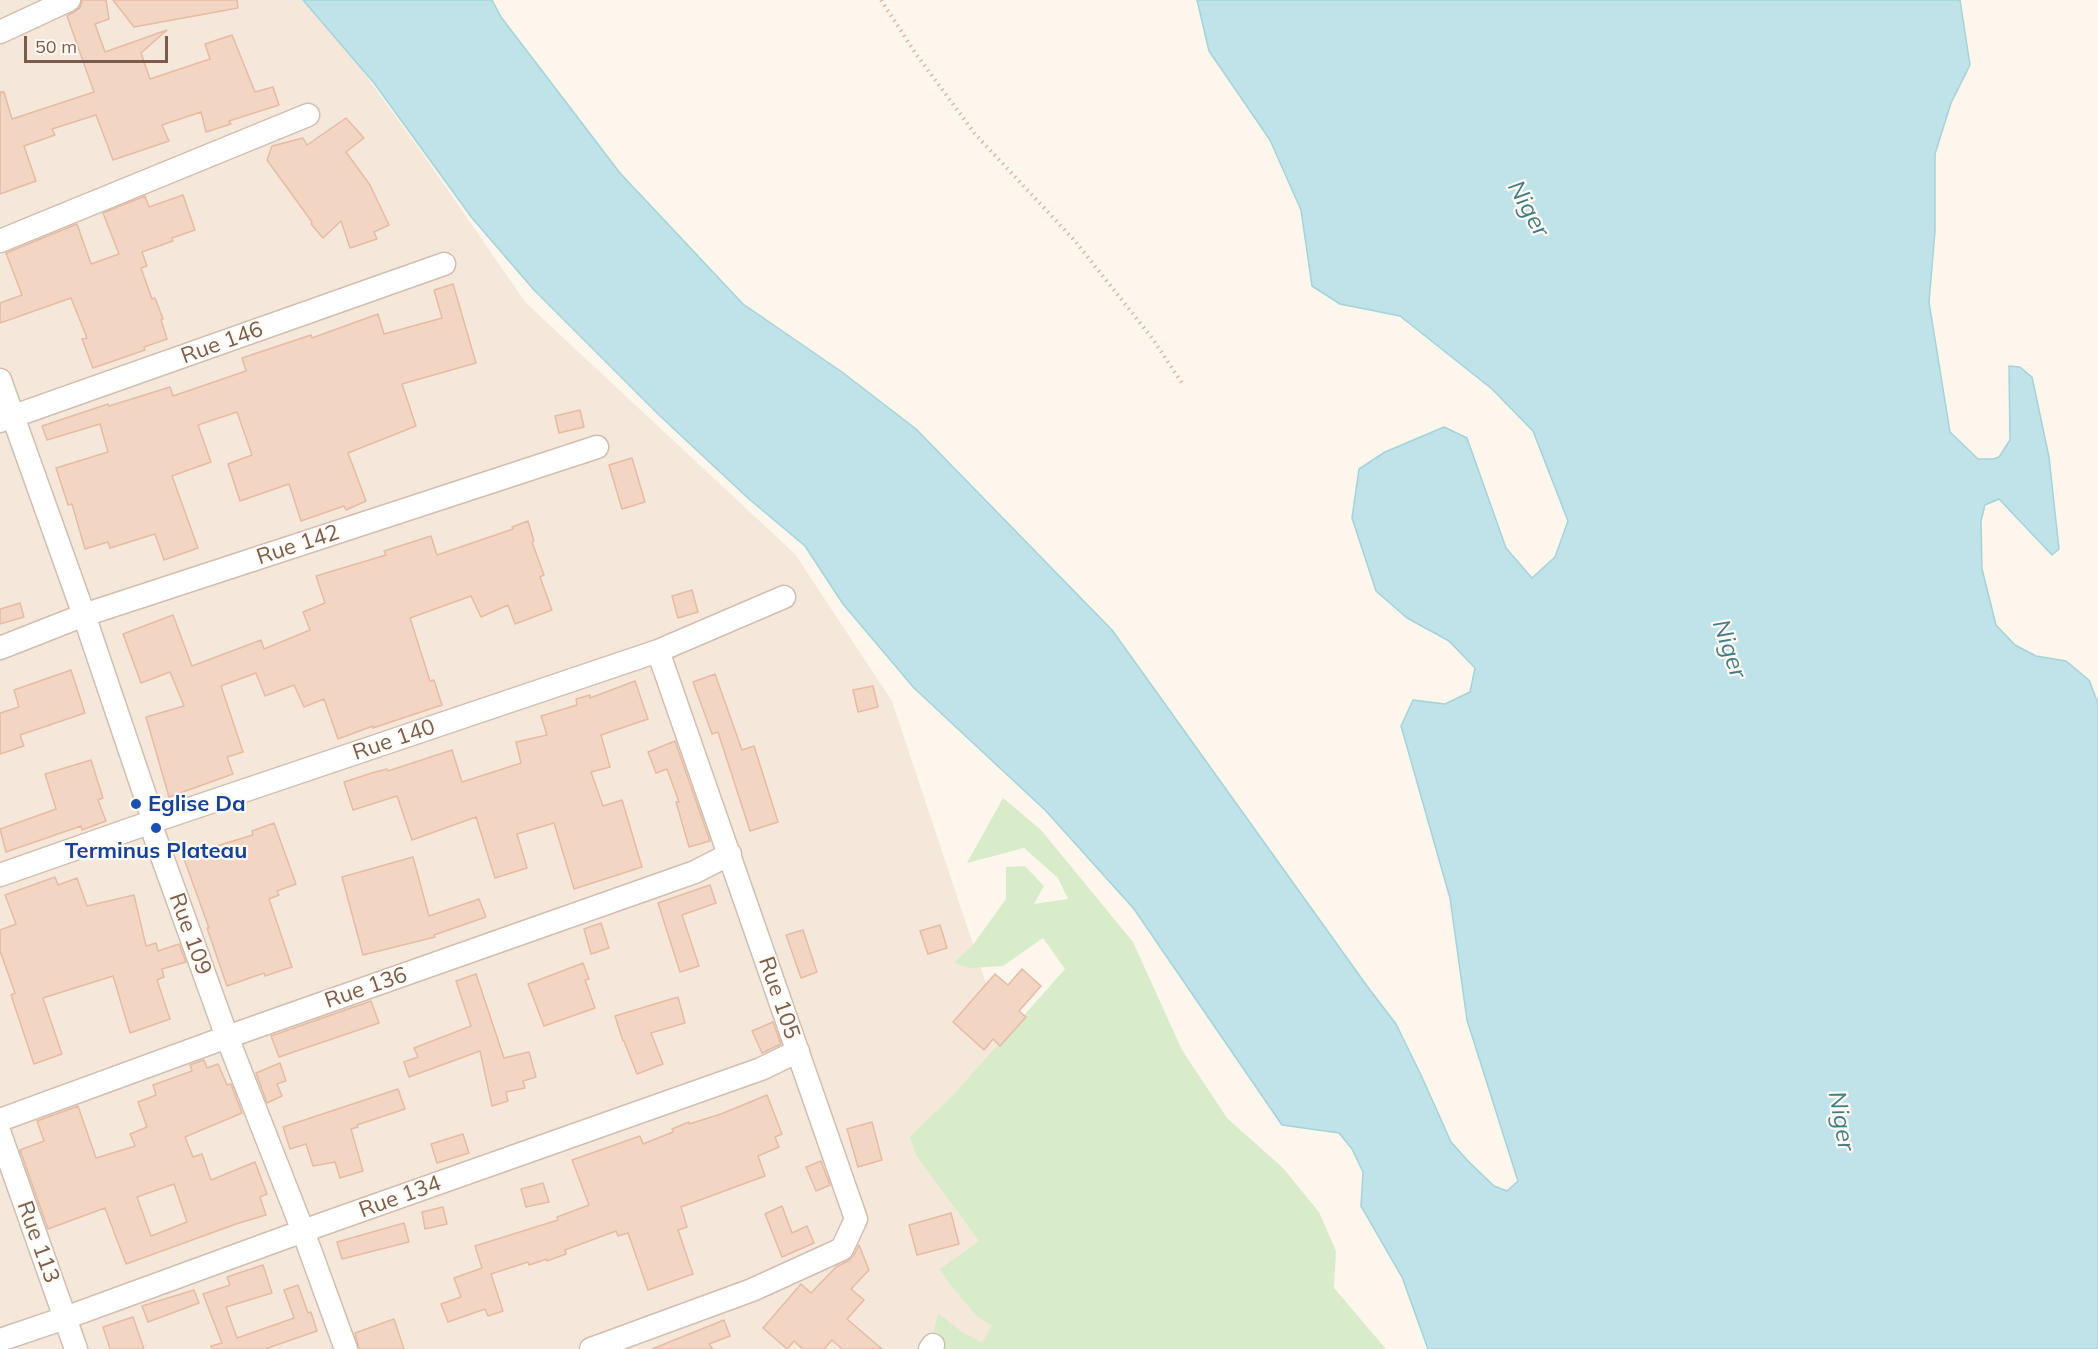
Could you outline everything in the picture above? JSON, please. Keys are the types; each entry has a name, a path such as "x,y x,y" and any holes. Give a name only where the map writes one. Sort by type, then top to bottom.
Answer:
{"street":[{"path":"0,32 69,0"},
{"path":"0,241 308,115"},
{"name":"Rue 146","path":"6,419 444,264"},
{"name":"Rue 109","path":"0,380 6,419 84,615 152,816 150,823 226,1037 303,1231 346,1349"},
{"name":"Rue 142","path":"0,648 84,615 597,447"},
{"name":"Rue 140","path":"0,875 658,651 784,597"},
{"name":"Rue 105","path":"591,1349 752,1290 842,1249 856,1219 658,651"},
{"name":"Rue 136","path":"0,1120 226,1037 695,872 730,854"},
{"name":"Rue 134","path":"0,1340 760,1069 798,1051"},
{"name":"Rue 113","path":"0,1134 76,1349"}],"path":[{"path":"881,0 916,54 975,134 1075,241 1152,338 1184,386"}],"shaded area":[{"path":"0,0 311,0 425,157 526,303 795,554 892,701 1108,1349 0,1349"}],"green space":[{"path":"1003,798 1041,830 1133,942 1182,1050 1227,1118 1283,1168 1319,1212 1336,1251 1334,1288 1386,1349 930,1349 938,1313 961,1331 982,1343 992,1326 977,1316 940,1269 979,1241 916,1155 910,1137 956,1092 1065,969 1043,938 1003,966 970,968 954,963 972,946 1006,899 1006,867 1025,866 1044,886 1034,904 1068,899 1058,878 1024,848 967,863"}],"water":[{"name":"Niger","path":"303,0 492,0 501,17 620,173 743,304 842,372 916,429 1112,630 1396,1024 1451,1142 1494,1186 1507,1191 1518,1181 1467,1020 1450,898 1401,726 1413,700 1445,704 1470,692 1475,668 1449,641 1407,618 1376,591 1352,518 1359,469 1385,452 1444,427 1467,438 1506,548 1532,578 1555,557 1568,521 1533,431 1492,389 1400,316 1340,304 1312,286 1301,210 1270,140 1209,51 1197,0 1960,0 1970,65 1951,103 1935,154 1935,231 1929,302 1950,432 1978,459 1999,457 2010,440 2009,366 2020,367 2032,377 2049,457 2059,549 2052,555 1999,499 1985,505 1981,521 1982,569 1996,625 2015,645 2036,656 2066,661 2089,680 2098,703 2098,1349 1428,1349 1402,1277 1361,1206 1363,1172 1352,1149 1339,1133 1282,1125 1134,909 1045,810 914,688 843,604 805,546 749,499 659,415 534,290 472,218 374,83"}],"building":[{"path":"82,0 106,0 109,19 95,24 105,52 167,30 141,53 150,79 210,59 205,44 232,35 255,92 273,87 279,105 229,121 231,124 206,132 201,112 162,125 169,141 113,160 96,115 52,129 55,135 24,146 36,181 0,194 0,92 4,92 12,119 94,92 67,16 80,8"},
{"path":"113,0 237,0 238,8 134,27"},
{"path":"346,118 364,138 346,152 370,185 389,225 374,232 377,239 350,248 341,221 323,238 267,160 272,146 303,138 307,145"},
{"path":"183,195 195,230 142,252 147,266 141,268 152,299 155,298 163,319 161,320 167,339 144,347 145,350 93,368 82,339 87,338 71,298 0,323 0,303 22,295 6,253 77,224 91,264 119,254 103,213 145,196 149,207"},
{"path":"453,284 476,363 402,384 416,426 348,453 366,501 346,510 344,506 301,521 289,484 240,501 228,464 252,455 237,412 198,425 211,462 172,476 198,548 164,560 155,534 110,548 108,542 85,549 72,504 68,505 56,468 108,452 100,424 47,440 42,426 108,404 109,406 170,387 173,396 246,371 242,358 311,335 312,338 378,314 384,334 442,318 434,290"},
{"path":"580,410 584,427 559,433 555,416"},
{"path":"632,458 645,502 622,509 609,465"},
{"path":"528,521 534,541 532,542 544,575 540,577 552,610 515,624 508,605 481,617 471,596 410,618 430,681 434,680 442,705 338,739 324,699 304,707 294,685 265,696 256,673 221,686 243,752 227,757 233,774 169,797 146,717 184,706 170,672 141,683 123,634 173,615 192,666 261,640 264,649 310,630 303,612 325,603 316,576 386,555 384,551 431,536 437,555 513,529 512,527"},
{"path":"692,590 698,612 678,618 672,596"},
{"path":"20,603 24,617 0,624 0,609"},
{"path":"71,670 85,713 20,735 24,746 0,754 0,713 19,707 14,690"},
{"path":"715,674 742,750 754,746 778,822 750,831 718,732 712,734 693,682"},
{"path":"635,681 648,719 601,735 610,767 591,772 603,806 622,800 642,867 574,889 554,823 517,834 527,868 495,878 476,817 412,840 397,796 353,810 344,782 387,769 388,771 452,750 462,782 521,763 516,742 547,735 541,716 577,705 576,699 590,695 590,698"},
{"path":"873,686 878,707 858,712 853,690"},
{"path":"675,741 710,841 689,847 676,802 679,802 667,769 656,773 648,752"},
{"path":"91,760 103,798 98,800 106,821 82,830 81,826 6,852 0,829 56,809 45,774"},
{"path":"274,823 296,884 277,891 279,895 269,899 292,967 265,976 264,973 227,986 183,856 253,835 252,831"},
{"path":"413,857 429,916 479,899 486,917 434,935 435,937 363,955 342,877"},
{"path":"55,877 58,885 77,878 87,906 134,895 146,946 156,943 158,951 179,944 186,962 162,969 164,977 157,980 170,1019 130,1033 113,976 43,998 62,1054 34,1064 11,995 15,993 0,951 0,930 16,924 5,895"},
{"path":"710,885 716,903 682,915 699,966 680,972 658,903"},
{"path":"601,923 609,948 591,954 584,929"},
{"path":"940,925 947,948 928,954 920,931"},
{"path":"803,930 817,972 801,978 786,935"},
{"path":"583,963 589,979 585,980 595,1008 544,1026 528,984"},
{"path":"1022,969 1041,986 1019,1011 1026,1017 1000,1046 993,1039 984,1050 953,1022 995,974 1008,985"},
{"path":"476,974 504,1058 529,1052 536,1077 523,1081 525,1088 506,1092 508,1101 492,1106 480,1051 409,1077 404,1062 418,1057 414,1048 471,1026 456,981"},
{"path":"678,997 685,1023 651,1033 663,1064 637,1074 615,1016"},
{"path":"371,1001 379,1023 279,1057 271,1036"},
{"path":"773,1022 781,1044 762,1053 752,1031"},
{"path":"204,1060 207,1068 218,1064 227,1085 231,1084 242,1113 185,1137 193,1157 202,1154 211,1180 255,1162 267,1194 260,1197 266,1215 126,1264 105,1208 48,1229 20,1150 44,1141 37,1121 78,1106 96,1158 135,1146 130,1134 147,1127 138,1102 156,1095 153,1085 192,1071 190,1065","holes":["174,1184 187,1222 151,1236 137,1197"]},
{"path":"280,1063 286,1081 277,1084 282,1096 267,1103 256,1073"},
{"path":"398,1089 405,1109 351,1129 363,1171 340,1178 335,1162 313,1166 306,1144 290,1149 283,1127"},
{"path":"767,1095 782,1134 775,1137 779,1147 758,1156 765,1176 681,1207 687,1227 678,1230 693,1274 648,1290 628,1233 618,1236 616,1231 565,1250 566,1254 547,1261 547,1259 529,1265 528,1262 491,1274 503,1311 488,1316 485,1309 448,1322 441,1304 461,1297 454,1278 482,1268 475,1246 558,1220 557,1217 589,1205 572,1160 640,1136 643,1144 673,1132 672,1129 689,1122 689,1124 721,1114"},
{"path":"872,1122 882,1160 858,1167 847,1129"},
{"path":"463,1134 469,1153 437,1163 431,1144"},
{"path":"821,1161 830,1185 816,1191 806,1167"},
{"path":"543,1183 549,1202 526,1207 521,1189"},
{"path":"782,1206 792,1233 807,1226 814,1243 782,1257 765,1214"},
{"path":"443,1207 447,1224 425,1229 422,1212"},
{"path":"951,1213 959,1244 917,1255 909,1225"},
{"path":"404,1223 409,1242 342,1259 337,1242"},
{"path":"859,1245 869,1270 851,1289 864,1300 847,1319 882,1349 842,1349 832,1340 824,1349 803,1349 794,1341 787,1349 763,1328 801,1284 811,1293 836,1267 854,1255"},
{"path":"263,1265 272,1293 226,1307 237,1338 294,1318 284,1290 298,1285 317,1331 265,1349 212,1349 211,1346 222,1343 203,1294 230,1285 227,1277"},
{"path":"194,1290 199,1303 148,1322 142,1306"},
{"path":"133,1317 144,1349 110,1349 103,1327"},
{"path":"394,1319 404,1349 359,1349 355,1333"},
{"path":"724,1320 730,1336 709,1344 713,1349 652,1349"}],"place":[{"name":"Eglise Da","path":"136,804"},
{"name":"Terminus Plateau","path":"156,828"}]}
